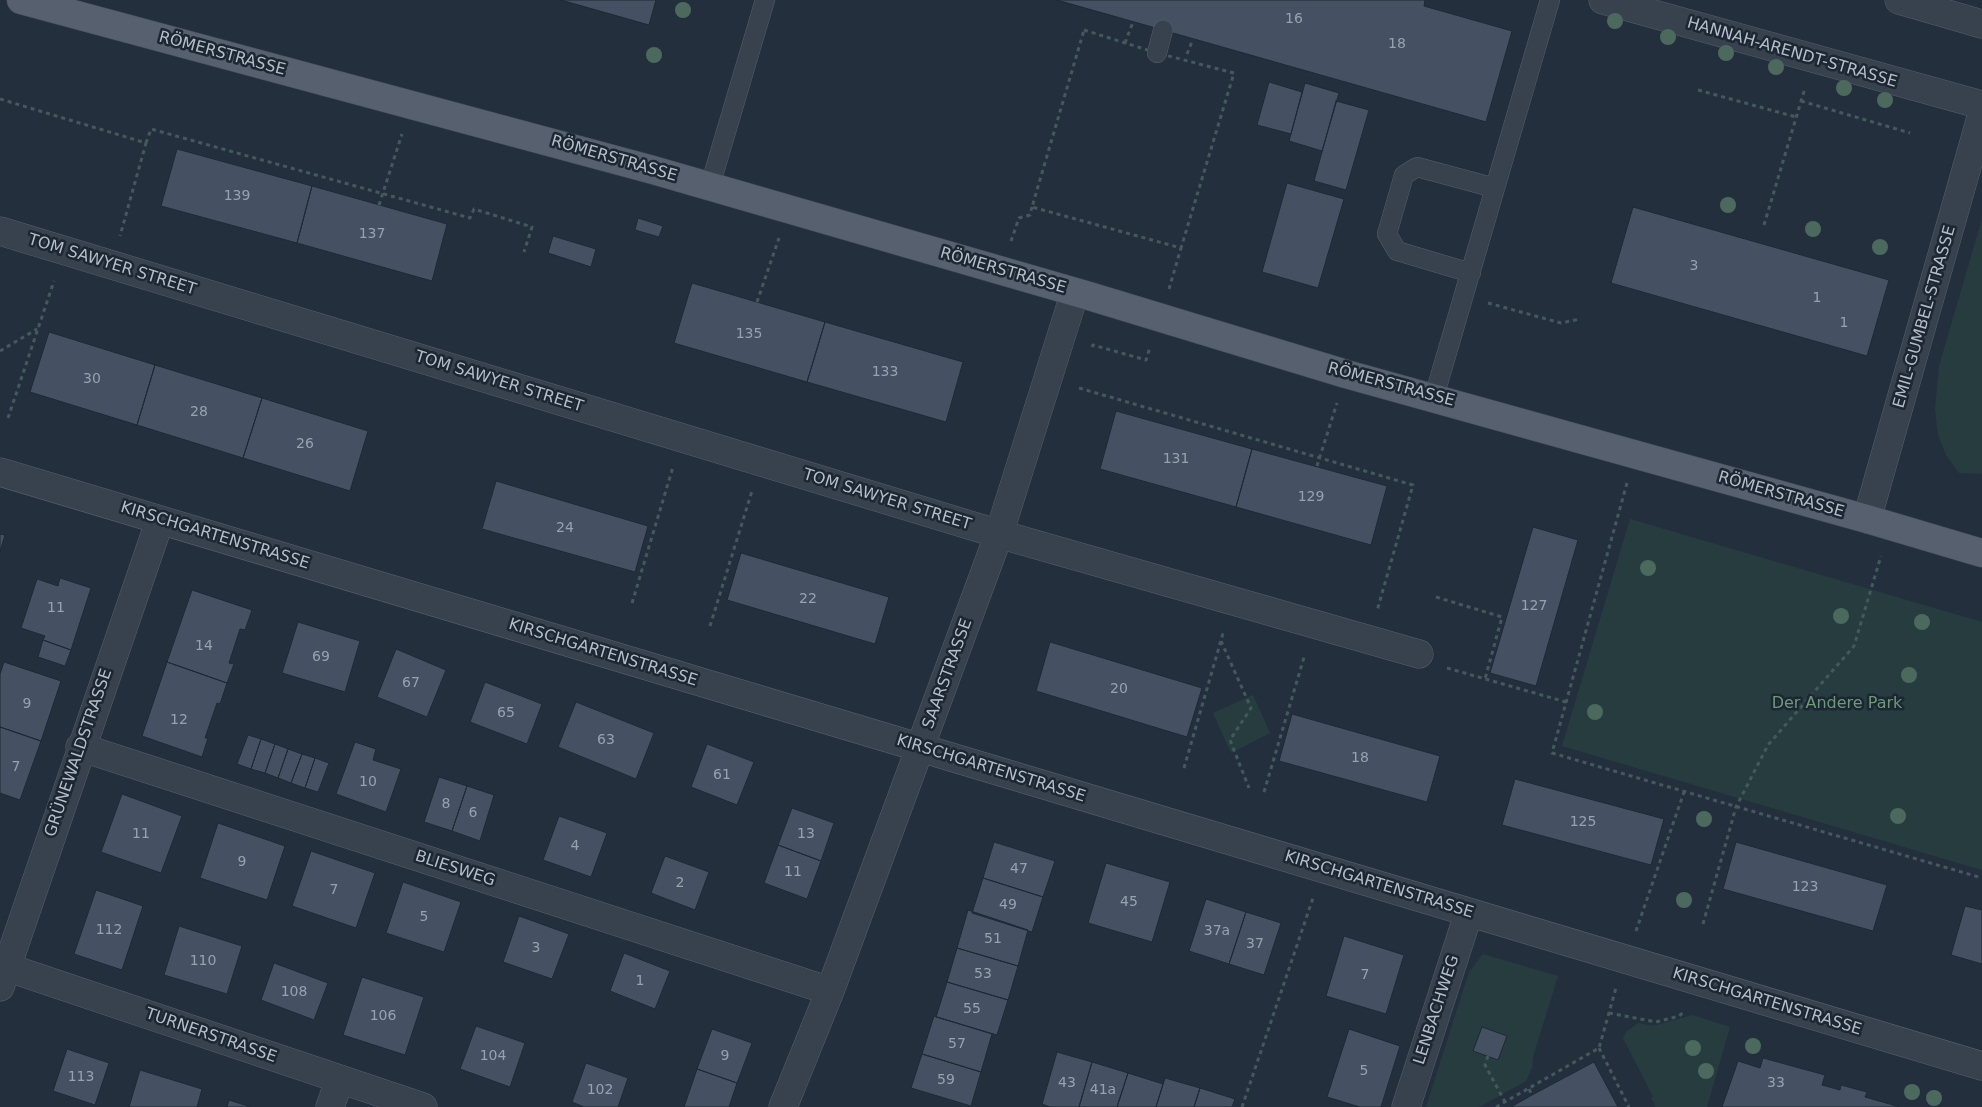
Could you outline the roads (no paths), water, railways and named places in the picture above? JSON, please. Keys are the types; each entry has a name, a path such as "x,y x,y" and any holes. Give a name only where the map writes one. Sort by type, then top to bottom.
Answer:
{"main road":[{"name":"RÖMERSTRASSE","path":"21,0 710,186 1160,316 1346,374 1879,522 1982,553"}],"street":[{"name":"HANNAH-ARENDT-STRASSE","path":"1603,0 1982,105"},
{"path":"1899,0 1982,24"},
{"name":"EMIL-GUMBEL-STRASSE","path":"1879,522 1982,114"},
{"name":"TOM SAWYER STREET","path":"0,231 999,534 1419,654"},
{"name":"SAARSTRASSE","path":"783,1107 830,991 999,534 1075,292"},
{"name":"KIRSCHGARTENSTRASSE","path":"0,472 1982,1066"},
{"name":"GRÜNEWALDSTRASSE","path":"2,973 160,520"},
{"name":"BLIESWEG","path":"80,747 830,991"},
{"name":"LENBACHWEG","path":"1406,1107 1469,912"},
{"name":"TURNERSTRASSE","path":"2,973 340,1079 423,1107"},
{"path":"330,1107 340,1079"}],"lane":[{"path":"710,186 765,0"},
{"path":"1434,397 1550,0"},
{"path":"1157,53 1163,30"},
{"path":"1471,273 1397,251 1387,234 1404,175 1417,167 1495,188"}],"park label":[{"name":"Der Andere Park","path":"1837,704"}]}
